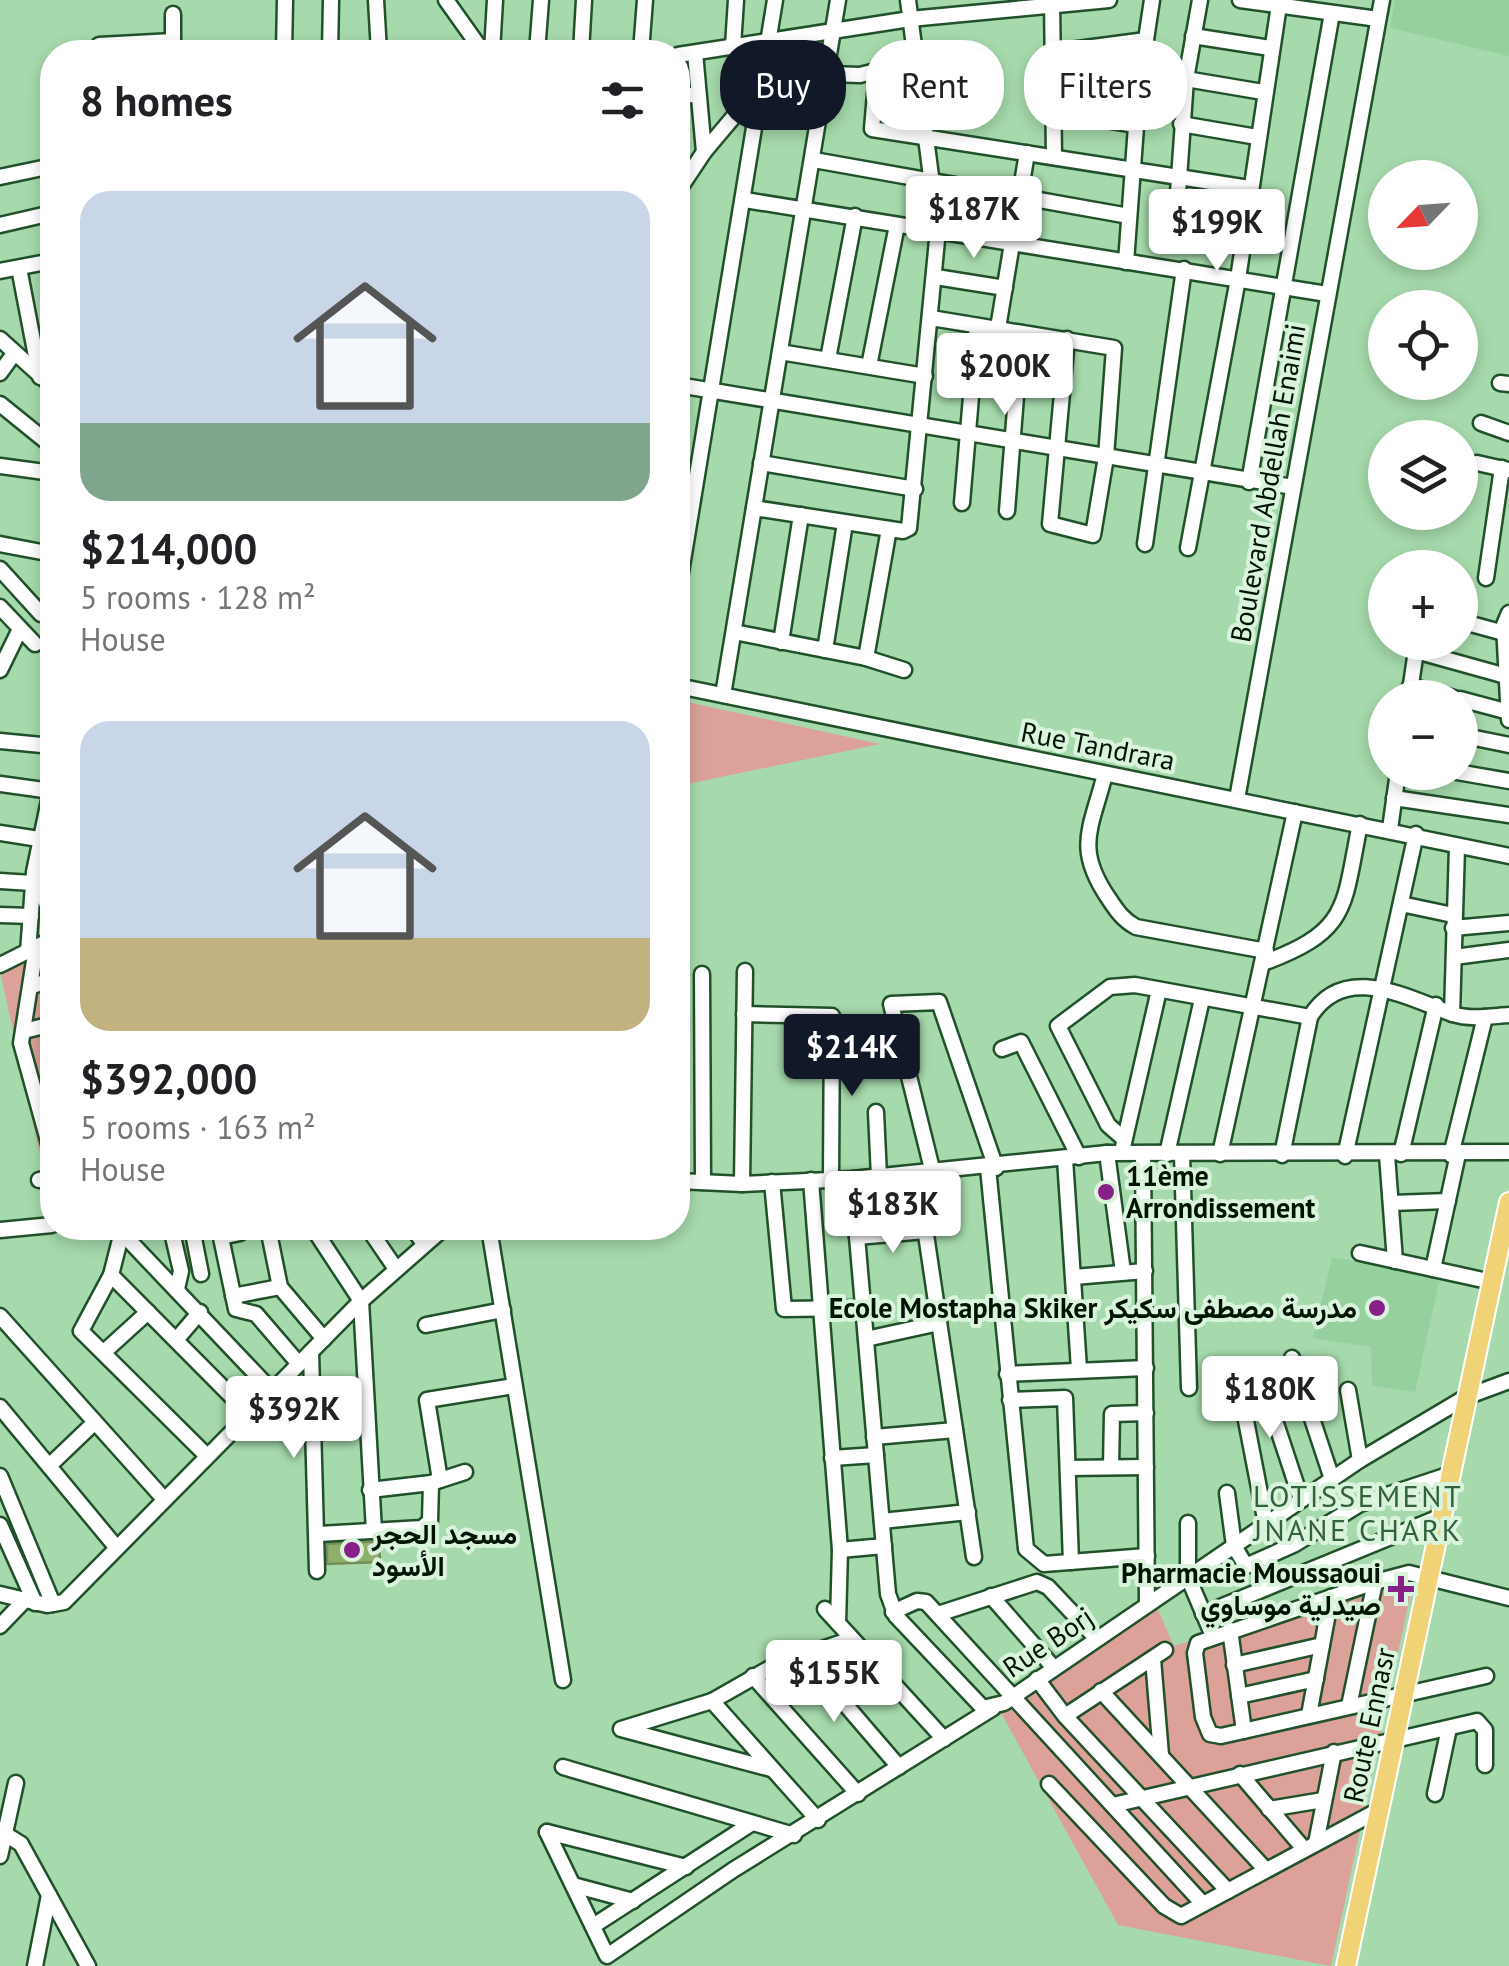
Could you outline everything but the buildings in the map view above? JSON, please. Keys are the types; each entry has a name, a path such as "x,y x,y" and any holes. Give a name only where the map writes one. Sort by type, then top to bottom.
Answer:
{"main road":[{"name":"Route Ennasr","path":"1346,1966 1509,1202"}],"street":[{"path":"284,0 284,40"},
{"path":"330,40 331,0"},
{"path":"376,0 378,40"},
{"path":"446,0 474,40"},
{"path":"493,40 495,0"},
{"path":"537,40 540,0"},
{"path":"582,40 584,0"},
{"path":"642,40 645,0"},
{"path":"733,40 736,0"},
{"path":"768,40 776,0"},
{"path":"832,40 838,0"},
{"path":"908,0 912,40"},
{"path":"775,40 910,19 1052,2 1109,0"},
{"path":"1146,40 1152,0"},
{"path":"1187,74 1200,0"},
{"path":"1240,0 1378,19"},
{"name":"Boulevard Abdellah Enaimi","path":"1237,799 1382,0"},
{"path":"1052,2 1055,40"},
{"path":"1188,548 1238,279 1279,5"},
{"path":"1249,482 1332,13"},
{"path":"173,14 173,40"},
{"path":"1194,36 1270,48"},
{"path":"690,54 720,48"},
{"path":"695,53 704,152"},
{"path":"1187,79 1263,92"},
{"path":"690,95 698,94"},
{"path":"1187,125 1257,137"},
{"path":"690,172 722,130"},
{"path":"690,496 755,130"},
{"path":"723,695 819,130"},
{"path":"882,130 1249,188"},
{"path":"754,508 907,531 915,489 938,230 923,130"},
{"path":"1054,157 1055,130"},
{"path":"1126,262 1135,130"},
{"path":"1181,130 1176,221 1181,226 1242,236"},
{"path":"998,328 1027,153"},
{"path":"814,160 1130,216"},
{"path":"0,177 40,169"},
{"path":"745,200 1327,294"},
{"path":"0,224 40,216"},
{"path":"828,360 854,216"},
{"path":"869,366 896,225"},
{"path":"0,271 40,264"},
{"path":"19,268 40,356"},
{"path":"1145,544 1184,269"},
{"path":"936,277 1005,288"},
{"path":"931,318 1067,339 1114,348 1106,457 1095,533 1090,536 1050,526 1067,339"},
{"path":"962,503 977,326"},
{"path":"1007,512 1021,333"},
{"path":"0,340 40,376"},
{"path":"780,352 925,376"},
{"path":"0,373 13,355"},
{"path":"690,387 1293,488"},
{"path":"0,404 40,436"},
{"path":"1481,424 1509,433"},
{"path":"761,463 915,489"},
{"path":"1478,463 1506,469 1486,578"},
{"path":"0,466 40,471"},
{"path":"781,642 801,515"},
{"path":"825,650 845,522"},
{"path":"866,658 889,529"},
{"path":"0,544 40,552"},
{"path":"0,569 40,614"},
{"path":"0,607 35,644"},
{"path":"1509,613 1509,720"},
{"path":"0,670 4,653 20,629"},
{"path":"1478,629 1506,642"},
{"path":"734,632 866,658 904,670"},
{"path":"1456,660 1506,676"},
{"name":"Rue Tandrara","path":"690,688 1509,856"},
{"path":"1478,704 1509,712"},
{"path":"1478,738 1509,744"},
{"path":"0,741 40,745"},
{"path":"1105,774 1086,856 1094,877 1122,918 1136,927 1264,957 1309,940 1340,916 1360,824"},
{"path":"1478,775 1509,780"},
{"path":"0,784 40,787"},
{"path":"1390,830 1395,790"},
{"path":"1394,798 1509,815"},
{"path":"1220,1154 1295,812"},
{"path":"0,833 39,839"},
{"path":"1345,1156 1416,834"},
{"path":"40,835 31,916 20,954 32,986 24,1031 25,1064 40,1115"},
{"path":"1452,1014 1457,847"},
{"path":"0,881 33,878"},
{"path":"33,878 40,893"},
{"path":"1401,904 1453,922 1509,924"},
{"path":"0,915 31,916"},
{"path":"1454,957 1509,950"},
{"path":"0,965 20,954"},
{"path":"742,1184 745,972"},
{"path":"702,974 704,1182"},
{"path":"32,986 40,984"},
{"path":"1118,1148 1058,1026 1110,986 1135,985 1310,1017"},
{"path":"1282,1155 1310,1017 1328,996 1346,987 1381,990 1436,1005 1452,1014 1509,1015"},
{"path":"1123,1272 1118,1148 1159,990"},
{"path":"1189,1388 1175,1154 1202,999"},
{"path":"974,1557 925,1232 925,1174 891,1004 939,1002 992,1168 1007,1374 1026,1549 1044,1564 1147,1556"},
{"path":"1395,1261 1390,1203 1394,1155 1436,1005"},
{"path":"744,1014 832,1016 831,1179"},
{"path":"1433,1270 1485,1017"},
{"path":"24,1031 40,1027"},
{"path":"1002,1049 1020,1042 1072,1158 1079,1370"},
{"path":"876,1112 878,1177"},
{"path":"690,1181 742,1184 925,1174 1072,1158 1118,1148 1143,1154 1345,1156 1509,1152"},
{"path":"1143,1154 1147,1605"},
{"name":"Rue Borj","path":"852,1179 888,1594 894,1612 979,1706 994,1708 1012,1697 1360,1460 1466,1397 1509,1381"},
{"path":"811,1180 840,1550 838,1623"},
{"path":"772,1182 782,1306 787,1311 863,1308"},
{"path":"1390,1203 1448,1201"},
{"path":"0,1230 40,1226"},
{"path":"858,1238 925,1232"},
{"path":"119,1240 110,1274 82,1331 207,1456"},
{"path":"131,1240 272,1391"},
{"path":"174,1240 181,1271 177,1289"},
{"path":"194,1240 200,1274"},
{"path":"222,1240 238,1311 256,1314 299,1364"},
{"path":"270,1240 280,1288 324,1339"},
{"path":"321,1240 361,1301 374,1531"},
{"path":"376,1240 396,1269"},
{"path":"421,1240 424,1244"},
{"path":"0,1594 30,1602 64,1602 361,1301 429,1240"},
{"path":"491,1240 563,1680"},
{"path":"1360,1253 1492,1282"},
{"path":"1074,1276 1145,1272"},
{"path":"110,1274 250,1414"},
{"path":"234,1296 280,1288"},
{"path":"426,1325 502,1310"},
{"path":"104,1352 148,1312"},
{"path":"176,1340 200,1312"},
{"path":"0,1316 164,1500"},
{"path":"866,1339 940,1323"},
{"path":"312,1352 317,1570"},
{"path":"1292,1358 1332,1479"},
{"path":"1007,1374 1146,1368"},
{"path":"1236,1369 1266,1524"},
{"path":"1258,1369 1301,1499"},
{"path":"319,1534 426,1526 435,1481 427,1400 514,1386"},
{"path":"1348,1390 1360,1460"},
{"path":"1010,1400 1065,1398 1071,1562"},
{"path":"0,1407 116,1547"},
{"path":"1111,1467 1112,1414 1146,1413"},
{"path":"49,1466 94,1422"},
{"path":"874,1438 955,1430"},
{"path":"832,1458 876,1455"},
{"path":"1068,1468 1146,1467"},
{"path":"370,1490 435,1481 464,1472"},
{"path":"1227,1493 1234,1546 1242,1564 1250,1566 1360,1504 1452,1474"},
{"path":"0,1476 53,1604"},
{"path":"882,1522 968,1512"},
{"path":"1204,1614 1442,1516"},
{"path":"1188,1523 1188,1577 1213,1636"},
{"path":"0,1525 30,1602"},
{"path":"840,1550 884,1546"},
{"path":"1486,1676 1214,1736 1204,1725 1196,1646 1230,1630 1409,1573 1509,1598"},
{"path":"1349,1706 1375,1582"},
{"path":"938,1614 1042,1584 1097,1639"},
{"path":"991,1596 1054,1668"},
{"path":"1310,1716 1330,1597"},
{"path":"894,1612 922,1600 938,1614 1203,1904"},
{"path":"0,1626 30,1602"},
{"path":"825,1608 944,1739"},
{"path":"1230,1630 1244,1730"},
{"path":"770,1769 621,1729 712,1701 753,1676 852,1638"},
{"path":"1234,1666 1322,1644"},
{"path":"802,1654 898,1767"},
{"path":"1065,1716 1159,1654 1161,1756"},
{"path":"753,1676 858,1794"},
{"path":"1038,1679 1065,1716 1228,1891"},
{"path":"1239,1696 1316,1679"},
{"path":"1101,1692 1266,1870"},
{"path":"712,1701 818,1820"},
{"path":"686,1866 547,1832 607,1956 732,1870 994,1708"},
{"path":"1113,1805 1477,1721 1484,1726 1485,1765"},
{"path":"1436,1794 1449,1728"},
{"path":"1310,1846 1334,1752"},
{"path":"562,1767 794,1835"},
{"path":"1240,1774 1269,1809 1310,1846"},
{"path":"0,1856 16,1782"},
{"path":"1049,1784 1169,1912 1181,1916 1379,1810"},
{"path":"1269,1809 1323,1800"},
{"path":"593,1926 752,1824"},
{"path":"5,1834 18,1838 88,1966"},
{"path":"572,1885 633,1900"},
{"path":"35,1966 50,1895"}],"shaded area":[{"path":"1395,0 1509,0 1509,56 1390,28"},
{"path":"690,703 880,744 690,784"},
{"path":"40,954 40,1155 1,975"},
{"name":"Ecole Mostapha Skiker مدرسة مصطفى سكيكر","path":"1332,1257 1440,1277 1415,1392 1372,1386 1371,1347 1313,1338"},
{"path":"1416,1568 1331,1966 1118,1925 1000,1711 1155,1603 1174,1646"}],"place":[{"name":"11ème Arrondissement","path":"1106,1192"},
{"name":"Ecole Mostapha Skiker مدرسة مصطفى سكيكر","path":"1377,1308"},
{"name":"مسجد الحجر الأسود","path":"352,1550"},
{"name":"Pharmacie Moussaoui صيدلية موساوي","path":"1401,1589"}],"district":[{"name":"LOTISSEMENT JNANE CHARK","path":"1358,1514"}]}
